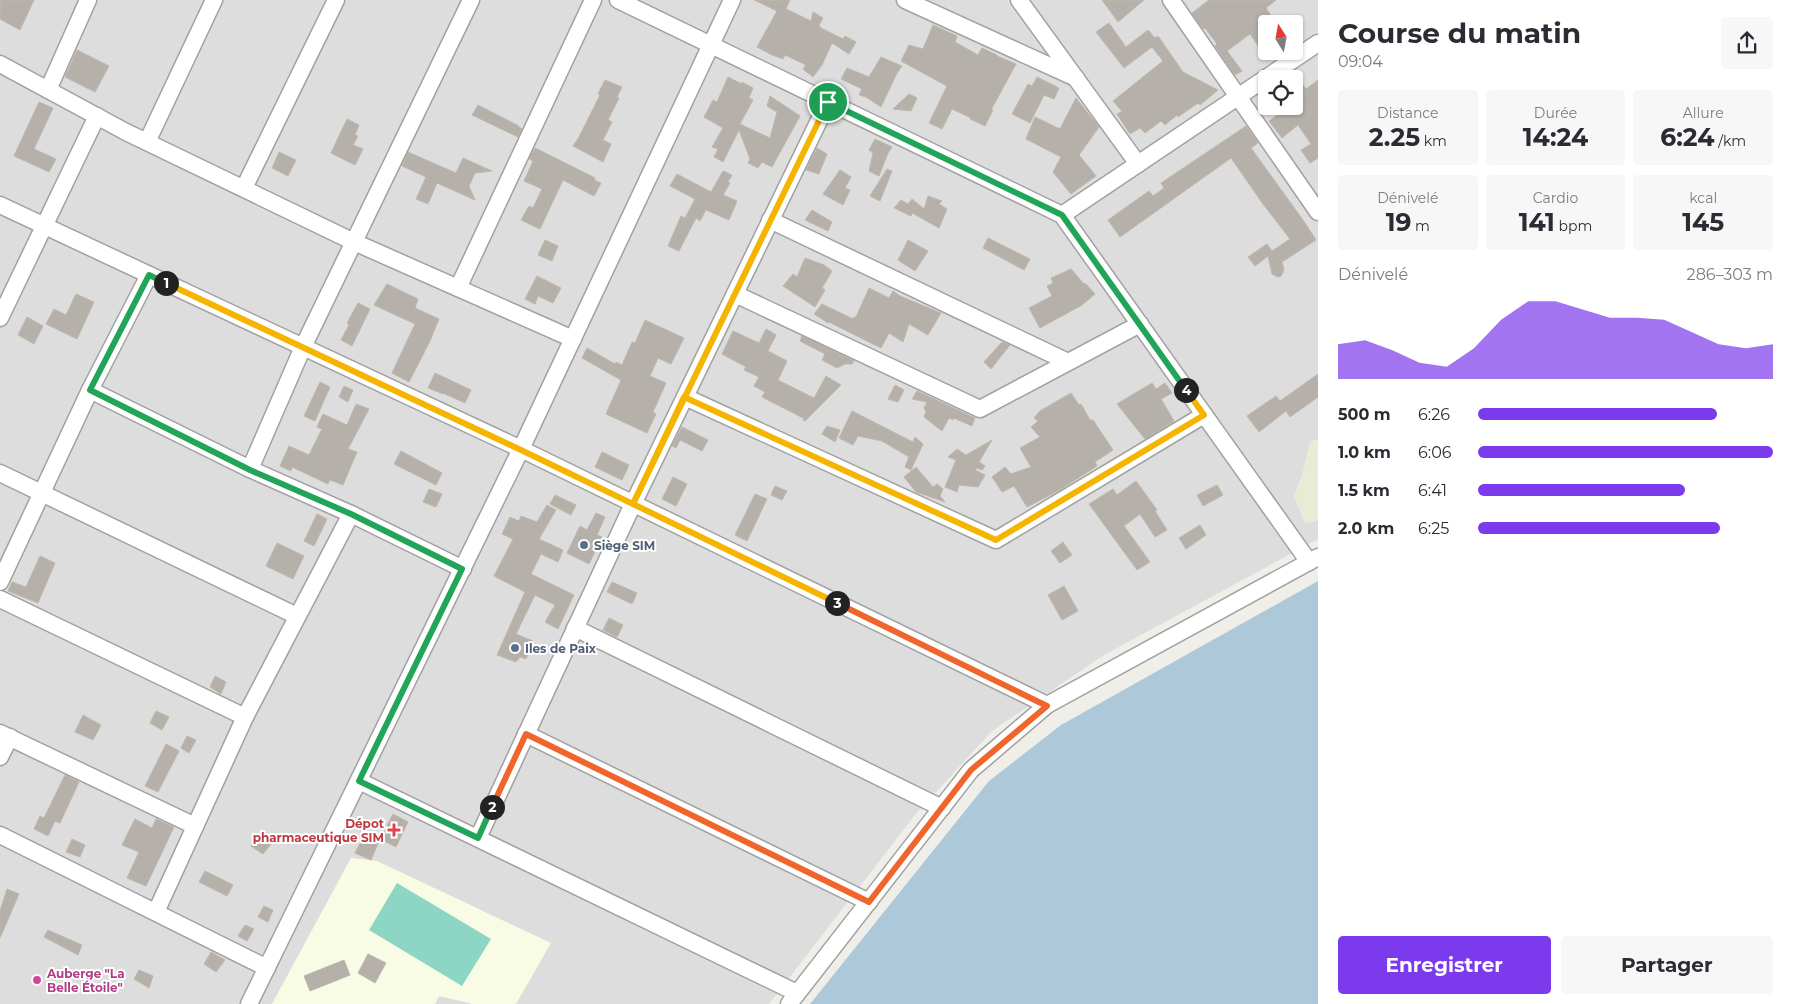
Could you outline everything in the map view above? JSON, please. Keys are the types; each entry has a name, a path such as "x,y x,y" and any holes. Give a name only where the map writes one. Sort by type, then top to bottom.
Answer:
{"street":[{"path":"48,90 88,0"},
{"path":"147,142 214,0"},
{"path":"244,188 336,0"},
{"path":"250,470 303,347 471,0"},
{"path":"458,288 593,0"},
{"path":"359,781 478,838 793,998 971,770 1047,706 1314,560 1204,415 1062,215 618,0"},
{"path":"249,1004 521,450 732,0"},
{"path":"905,0 1077,78"},
{"path":"1019,0 1138,164"},
{"path":"1171,0 1318,212"},
{"path":"1062,215 1318,43"},
{"path":"0,64 147,142 354,242 573,339"},
{"path":"478,838 633,504 828,102"},
{"path":"0,318 97,116"},
{"path":"0,205 521,450 1047,706"},
{"path":"770,220 1068,362"},
{"path":"0,582 40,493 149,275"},
{"path":"734,294 980,409 1140,324"},
{"path":"90,390 250,470 351,514 462,569"},
{"path":"684,397 996,540 1204,415"},
{"path":"0,473 297,616"},
{"path":"156,912 244,717 351,514"},
{"path":"0,599 244,717"},
{"path":"575,628 942,808"},
{"path":"526,734 869,902"},
{"path":"0,757 5,735 195,826"},
{"path":"0,835 267,968"}],"shaded area":[{"path":"0,0 1318,0 1318,539 1104,655 992,731 915,815 769,1004 0,1004"},
{"path":"1318,439 1318,521 1305,523 1294,497 1310,442"},
{"path":"351,858 377,861 551,943 516,1004 473,1004 439,996 435,1004 272,1004"}],"green space":[{"path":"397,883 491,939 462,986 369,930"}],"water":[{"path":"1318,581 1318,1004 810,1004 989,781 1061,725"}],"building":[{"path":"0,0 34,0 20,30 0,19"},
{"path":"754,0 790,0 786,9 811,21 813,12 823,18 819,25 821,28 843,39 845,36 856,42 849,54 832,43 822,65 813,77 803,69 806,65 785,55 783,59 772,55 757,47 777,11"},
{"path":"1102,0 1144,0 1118,22"},
{"path":"1209,0 1276,0 1266,8 1270,15 1258,15 1258,46 1250,34 1227,51 1242,71 1235,75 1215,46 1217,44 1192,13"},
{"path":"1109,23 1126,47 1148,30 1155,38 1158,36 1183,72 1218,90 1200,105 1198,103 1178,117 1177,115 1165,125 1161,121 1145,133 1140,128 1130,134 1117,114 1122,111 1113,101 1163,61 1152,47 1124,68 1096,32"},
{"path":"933,25 957,36 955,42 978,55 982,48 1016,64 991,110 993,110 985,126 952,109 942,129 929,123 947,86 901,61 909,45 923,49"},
{"path":"77,50 109,66 95,92 65,77"},
{"path":"881,57 902,66 881,107 866,97 859,95 862,89 841,79 847,68 869,77"},
{"path":"728,77 753,88 749,98 753,100 740,124 770,138 777,112 767,106 770,96 800,116 772,167 762,162 758,168 748,163 750,159 739,130 723,162 714,157 718,149 712,147 723,128 704,117 713,100 717,102"},
{"path":"1037,77 1059,88 1054,99 1044,95 1030,123 1012,114 1028,84 1032,86"},
{"path":"605,80 622,87 617,97 619,98 608,120 612,122 603,140 611,144 603,162 573,146 600,95 598,94"},
{"path":"1318,80 1318,158 1310,163 1301,150 1311,144 1298,125 1282,138 1269,121 1277,115 1303,115 1303,85 1306,89"},
{"path":"909,94 917,98 911,111 893,109"},
{"path":"1076,98 1099,127 1079,155 1096,176 1071,194 1053,172 1061,157 1026,139 1035,117 1060,129"},
{"path":"39,102 53,108 34,149 56,159 49,172 14,156"},
{"path":"478,105 522,129 518,137 472,115"},
{"path":"347,119 359,125 355,135 358,136 353,145 363,149 355,165 331,153"},
{"path":"1246,126 1258,143 1251,148 1316,240 1282,262 1284,270 1281,276 1278,277 1272,274 1268,256 1255,266 1248,257 1267,244 1272,251 1290,239 1231,158 1120,237 1108,220 1149,191 1153,196 1164,188 1161,183"},
{"path":"875,139 892,147 879,176 869,171 873,153 869,150"},
{"path":"535,148 595,178 594,180 601,183 594,196 563,180 540,229 521,220 529,206 533,208 542,189 524,181 533,161 529,159"},
{"path":"817,148 827,154 819,174 806,170"},
{"path":"279,152 296,160 288,176 272,168"},
{"path":"408,152 456,173 463,158 492,171 475,173 469,186 475,200 437,183 428,204 416,199 426,177 402,166"},
{"path":"887,169 892,171 880,201 870,196"},
{"path":"840,170 851,177 845,188 850,190 843,205 823,194"},
{"path":"723,171 732,175 723,195 737,201 729,220 706,210 700,221 696,218 679,251 668,246 681,216 685,218 695,199 670,186 677,174 711,192"},
{"path":"928,196 942,201 939,204 947,209 939,228 912,213 911,216 894,208 901,200 908,204 912,199 924,209"},
{"path":"812,210 832,222 828,231 805,220"},
{"path":"988,238 1030,259 1024,270 983,248"},
{"path":"545,240 558,246 552,261 538,255"},
{"path":"908,240 928,251 915,271 898,260"},
{"path":"805,258 824,265 832,271 822,288 825,290 815,307 783,286 793,274 797,277"},
{"path":"1071,269 1095,294 1082,305 1040,328 1029,308 1052,296 1047,286 1053,283 1051,278"},
{"path":"537,276 561,288 553,303 538,296 535,304 525,299"},
{"path":"387,284 418,299 415,308 439,319 409,382 392,373 415,324 374,305"},
{"path":"869,288 889,298 893,291 900,296 941,313 928,335 909,324 903,342 889,333 881,348 828,323 814,314 822,304 853,319 856,317"},
{"path":"76,294 94,302 77,339 46,324 54,309 66,315"},
{"path":"358,303 370,309 352,346 341,340 349,325 347,323"},
{"path":"27,317 43,326 34,344 18,335"},
{"path":"645,320 684,338 671,364 658,358 650,376 666,383 653,412 656,414 647,433 606,414 621,380 582,358 587,348 615,364 616,362 622,365 632,342 635,343"},
{"path":"766,329 776,335 768,351 787,361 778,380 814,398 826,376 841,385 805,421 803,420 807,412 803,418 762,397 765,392 754,386 759,377 744,370 746,367 722,354 733,331 759,343"},
{"path":"802,336 854,361 852,364 845,364 837,368 822,360 825,354 800,341"},
{"path":"1002,342 1010,345 991,369 984,362"},
{"path":"435,373 471,390 465,403 428,388"},
{"path":"1318,374 1318,397 1290,417 1286,411 1259,432 1247,416 1276,396 1280,401"},
{"path":"320,382 330,387 315,421 304,416"},
{"path":"1152,383 1156,389 1165,383 1172,393 1161,399 1174,421 1145,439 1117,404"},
{"path":"895,385 904,390 898,402 888,399"},
{"path":"344,386 353,390 348,402 339,397"},
{"path":"917,391 975,418 972,426 954,418 953,420 949,418 942,431 924,417 926,411 924,408 927,402 912,399"},
{"path":"1071,393 1079,405 1081,404 1090,420 1093,420 1113,450 1095,462 1097,466 1058,491 1027,507 1014,486 1002,492 992,477 1005,467 1011,474 1031,467 1020,448 1040,437 1031,427 1038,421 1034,418 1040,411"},
{"path":"356,404 369,409 348,449 357,452 343,485 330,480 328,484 292,467 291,471 280,466 289,446 309,455 322,429 317,427 323,414 347,425"},
{"path":"852,411 913,442 915,437 923,444 911,470 905,467 909,457 882,441 858,436 853,445 839,438"},
{"path":"827,426 840,430 835,442 822,434"},
{"path":"682,427 708,440 702,451 680,440 676,448 672,446"},
{"path":"992,440 979,462 985,466 982,470 976,468 975,470 985,475 978,487 959,485 957,492 945,487 956,460 948,457 957,449 966,455"},
{"path":"401,451 442,473 436,485 394,464"},
{"path":"602,452 629,465 622,480 595,467"},
{"path":"916,467 933,487 937,484 943,489 940,496 945,502 916,492 904,477"},
{"path":"673,477 687,484 676,506 662,499"},
{"path":"1136,481 1157,510 1155,511 1167,530 1155,537 1140,514 1124,526 1150,562 1137,570 1089,504 1113,489 1117,495"},
{"path":"1217,485 1223,495 1203,506 1197,495"},
{"path":"775,486 787,491 782,500 771,495"},
{"path":"429,489 442,494 436,507 423,502"},
{"path":"755,494 767,499 747,541 735,535"},
{"path":"555,495 576,505 571,515 550,504"},
{"path":"547,505 556,510 539,539 563,550 558,562 541,554 531,574 574,595 558,629 545,622 555,605 535,595 516,634 533,641 526,659 520,657 516,662 497,655 525,592 494,576 513,539 502,534 510,517 519,521 521,516 537,522"},
{"name":"Siège SIM","path":"596,513 605,517 597,535 602,537 589,564 567,553 580,526 587,530"},
{"path":"317,514 327,519 314,546 304,541"},
{"path":"1200,525 1206,535 1186,549 1179,538"},
{"path":"1063,542 1072,555 1060,563 1051,551"},
{"path":"277,543 304,556 293,579 266,566"},
{"path":"40,556 55,563 38,603 8,591 12,582 26,587"},
{"path":"612,582 637,593 632,604 607,592"},
{"path":"1064,586 1078,611 1062,620 1048,595"},
{"path":"609,618 623,625 617,637 603,630"},
{"path":"215,676 226,682 221,694 210,687"},
{"path":"156,711 169,717 162,730 150,723"},
{"path":"83,715 101,725 93,740 75,732"},
{"path":"187,736 196,740 189,753 181,748"},
{"path":"166,744 179,751 158,792 145,786"},
{"path":"65,775 79,782 60,823 55,821 48,836 34,829 40,816 44,818"},
{"name":"Dépot pharmaceutique SIM","path":"393,814 408,822 396,847 380,839"},
{"path":"135,819 152,828 156,819 174,827 146,886 127,878 139,852 122,845"},
{"path":"366,832 380,839 371,860 355,853"},
{"path":"257,835 271,844 263,854 251,846"},
{"path":"72,839 85,845 80,857 66,852"},
{"path":"205,871 233,885 227,896 199,882"},
{"path":"7,889 19,894 0,938 0,911"},
{"path":"264,906 273,910 268,922 258,917"},
{"path":"245,925 254,929 247,941 238,936"},
{"path":"48,930 82,945 78,955 44,937"},
{"path":"211,952 225,960 216,972 204,964"},
{"path":"368,954 386,963 375,983 358,973"},
{"path":"344,960 350,975 310,991 304,976"},
{"path":"139,970 153,976 149,988 134,979"}],"place":[{"name":"Siège SIM","path":"584,545"},
{"name":"Iles de Paix","path":"515,648"},
{"name":"Dépot pharmaceutique SIM","path":"394,830"},
{"name":"Auberge \"La Belle Étoile\"","path":"37,980"}],"route":[{"path":"828,102 684,397 633,504 149,275 90,390 250,470 351,514 462,569 359,781 478,838 526,734 869,902 971,770 1047,706 633,504 659,450 684,397 996,540 1204,415 1062,215 828,102"}]}
